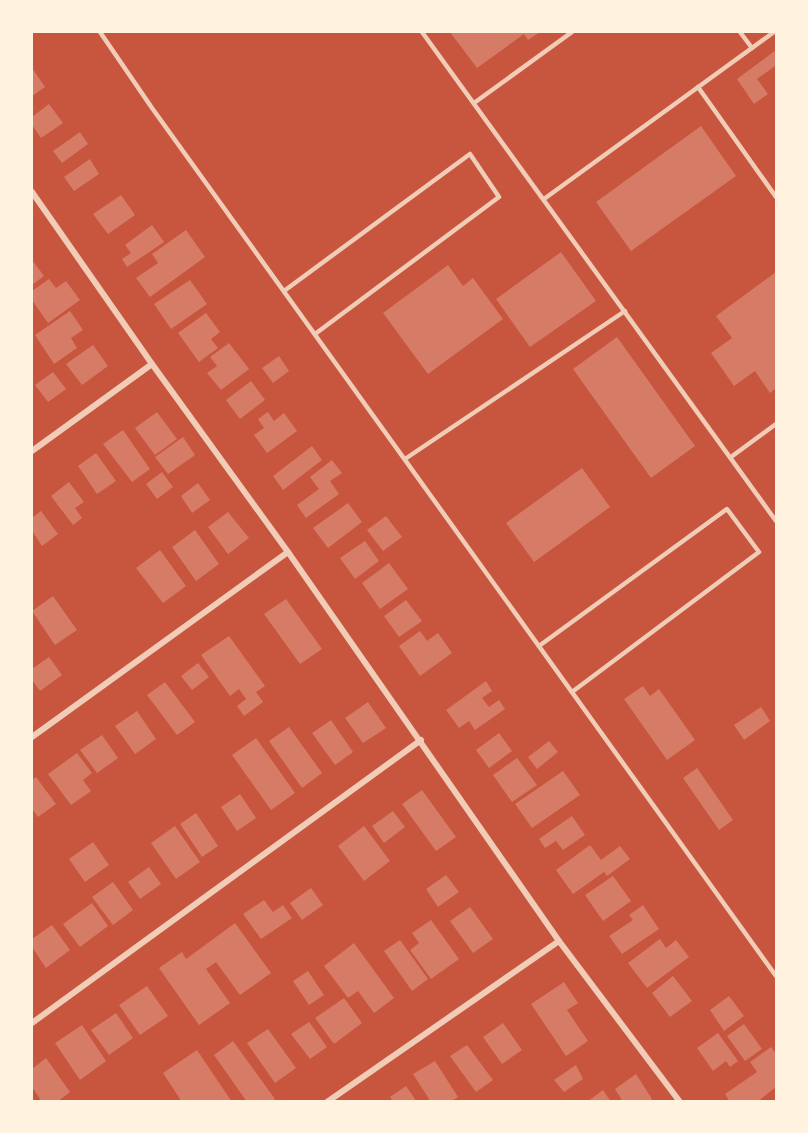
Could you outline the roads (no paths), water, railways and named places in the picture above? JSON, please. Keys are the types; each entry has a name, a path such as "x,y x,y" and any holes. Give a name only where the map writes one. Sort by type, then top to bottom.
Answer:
{"street":[{"path":"32,192 421,740 559,941 680,1101"},
{"path":"32,451 152,364"},
{"path":"32,737 288,552"},
{"path":"32,1023 421,740"},
{"path":"327,1101 559,941"}],"lane":[{"path":"100,32 152,108 777,976"},
{"path":"422,32 777,520"},
{"path":"474,103 572,32"},
{"path":"740,32 752,48"},
{"path":"544,199 774,32"},
{"path":"698,87 775,193"},
{"path":"284,291 470,154 499,197 315,334"},
{"path":"405,459 625,311"},
{"path":"731,458 777,424"},
{"path":"539,646 727,509 759,552 572,692"}]}
